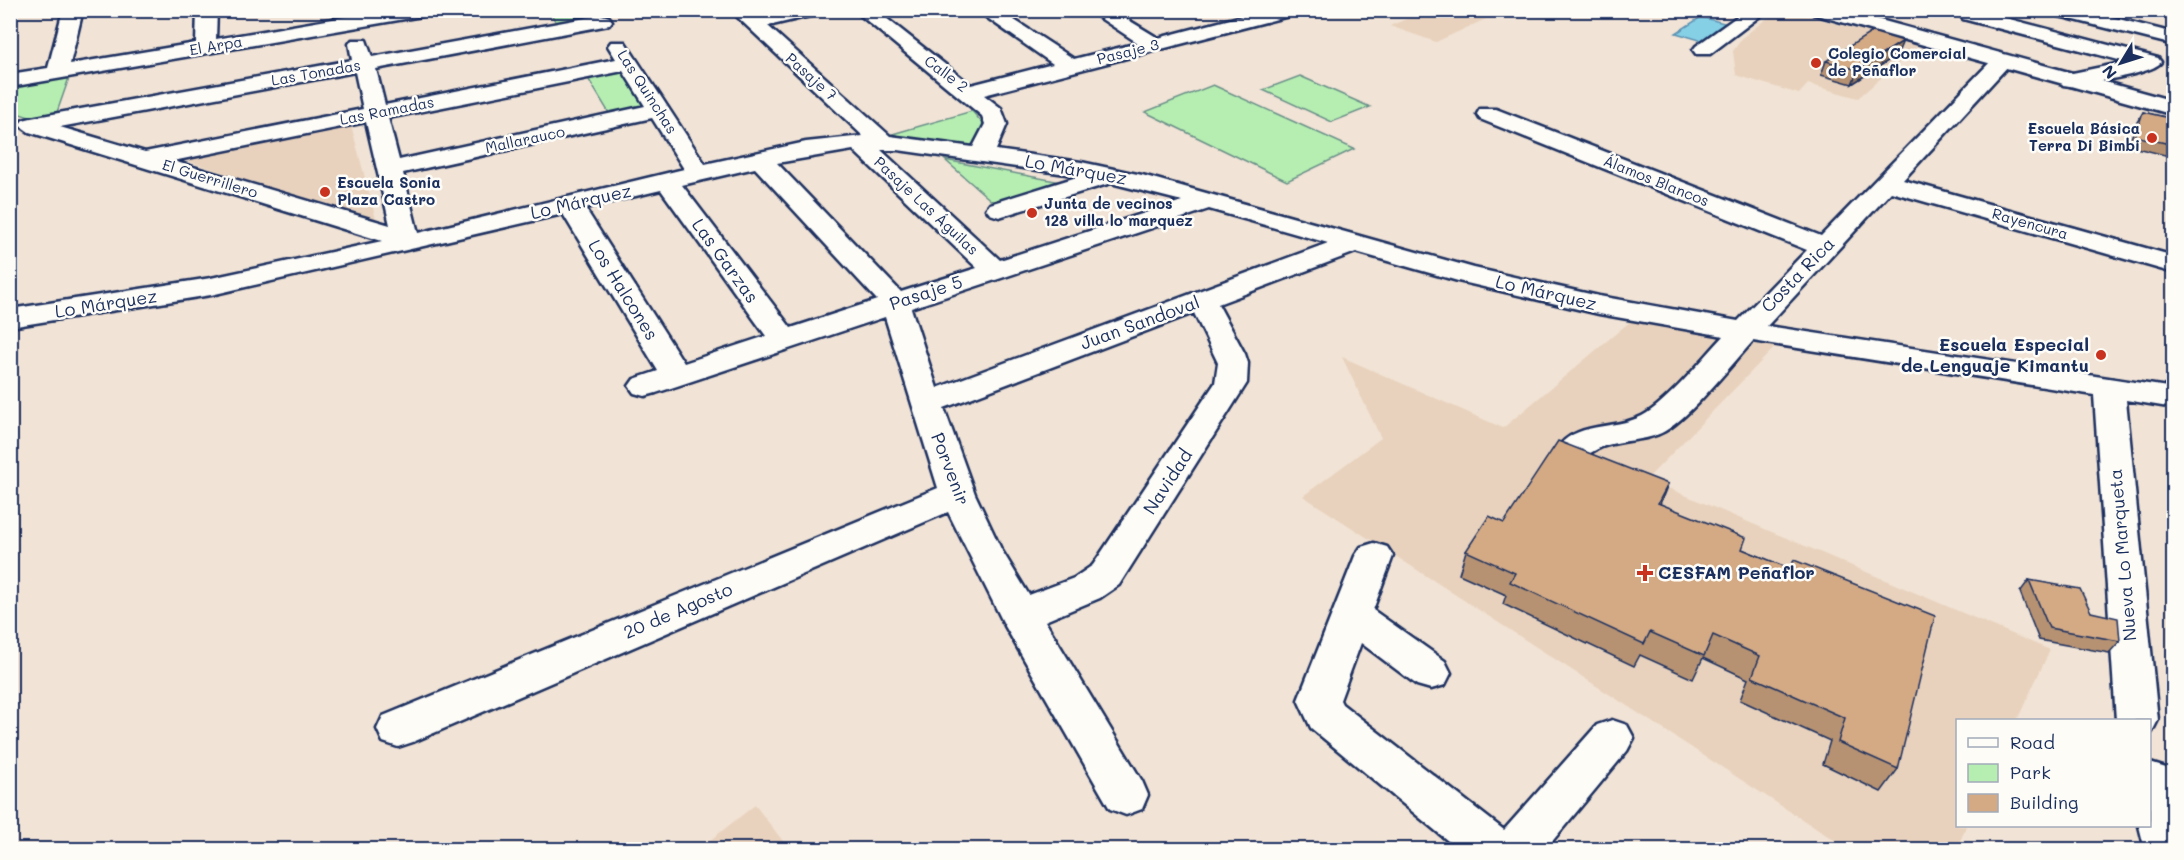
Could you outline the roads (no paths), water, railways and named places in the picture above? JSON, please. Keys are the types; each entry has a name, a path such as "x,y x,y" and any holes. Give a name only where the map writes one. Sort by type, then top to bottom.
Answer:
{"street":[{"path":"57,73 73,10"},
{"path":"206,48 207,10"},
{"name":"El Arpa","path":"10,81 57,73 84,92 206,48 352,16 422,10"},
{"path":"544,10 555,30"},
{"path":"746,17 812,10"},
{"name":"Calle 2","path":"863,10 989,108 996,118 994,130 982,153"},
{"path":"986,10 1070,66"},
{"path":"1097,10 1156,45"},
{"path":"1211,10 1236,24"},
{"path":"1703,50 1758,10"},
{"path":"1820,10 2174,108"},
{"path":"2058,10 2174,39"},
{"path":"2168,10 2174,12"},
{"name":"Pasaje 3","path":"970,92 1286,11"},
{"path":"1970,15 2151,63"},
{"path":"352,16 407,243"},
{"name":"Las Tonadas","path":"21,122 84,92 363,64 555,30 598,16"},
{"name":"Las Quinchas","path":"598,16 699,174"},
{"name":"Pasaje 7","path":"746,17 871,142"},
{"path":"2071,80 2174,58"},
{"name":"Costa Rica","path":"1572,451 1590,438 1627,434 1654,425 2002,61"},
{"name":"Las Ramadas","path":"145,159 629,63"},
{"path":"578,73 597,106"},
{"name":"Mallarauco","path":"389,169 597,106 660,110"},
{"name":"Álamos Blancos","path":"1488,114 1824,247"},
{"name":"El Guerrillero","path":"21,122 384,232 407,243"},
{"name":"Lo Márquez","path":"10,318 197,288 407,243 814,147 871,142 982,153 1112,175 1530,290 1745,330 2174,398"},
{"name":"Pasaje Las Águilas","path":"871,142 995,270"},
{"name":"Porvenir","path":"760,159 895,303 957,494 984,551 1126,795"},
{"path":"999,209 1112,175"},
{"name":"Las Garzas","path":"667,182 784,340"},
{"name":"Rayencura","path":"1886,183 2174,265"},
{"name":"Pasaje 5","path":"645,386 1208,201"},
{"name":"Los Halcones","path":"570,204 676,375"},
{"name":"Juan Sandoval","path":"926,403 1354,243"},
{"name":"Navidad","path":"1020,615 1087,588 1106,575 1231,383 1234,373 1230,354 1202,300"},
{"name":"Nueva Lo Marqueta","path":"2109,388 2137,719"},
{"name":"20 de Agosto","path":"398,729 957,494"},
{"path":"1374,556 1319,700 1326,716 1494,849"},
{"path":"1352,615 1431,673"},
{"path":"1516,849 1612,738"},
{"path":"2151,786 2168,849"}],"water":[{"path":"1701,17 1728,24 1703,41 1676,33"}],"place":[{"name":"Colegio Comercial de Peñaflor","path":"1816,63"},
{"name":"Escuela Básica Terra Di Bimbi","path":"2152,138"},
{"name":"Escuela Sonia Plaza Castro","path":"325,192"},
{"name":"Junta de vecinos 128 villa lo marquez","path":"1032,213"},
{"name":"Escuela Especial de Lenguaje Kimantu","path":"2101,355"},
{"name":"CESFAM Peñaflor","path":"1645,573"}]}
